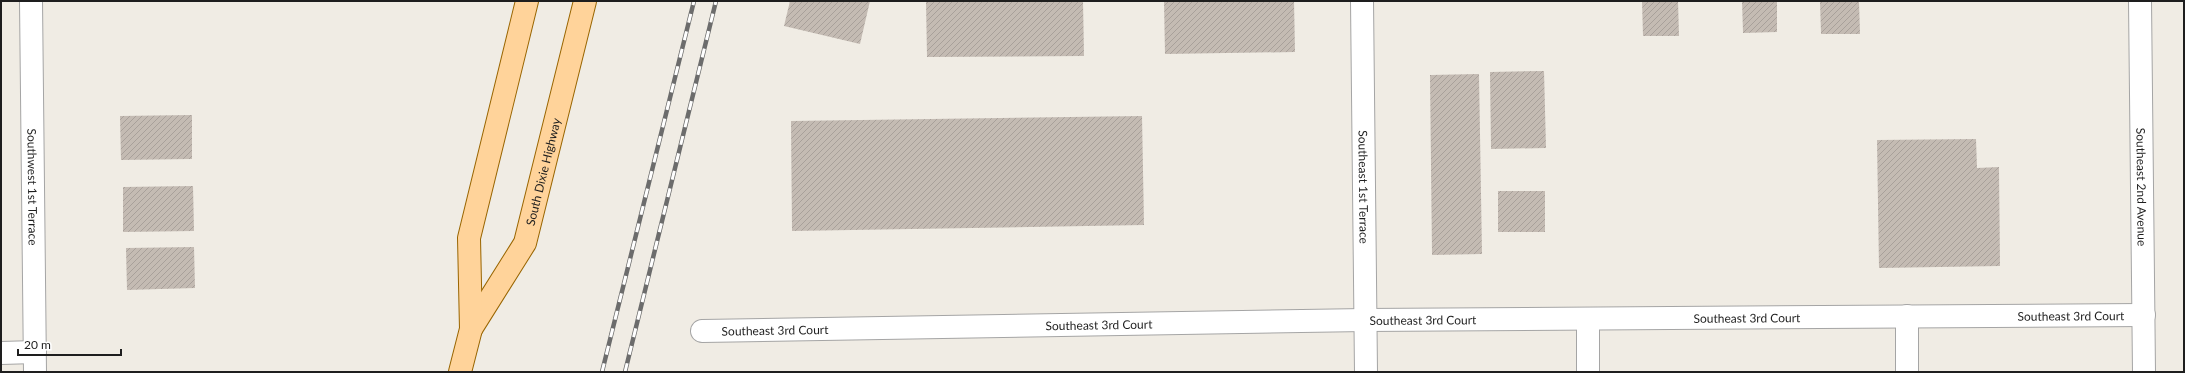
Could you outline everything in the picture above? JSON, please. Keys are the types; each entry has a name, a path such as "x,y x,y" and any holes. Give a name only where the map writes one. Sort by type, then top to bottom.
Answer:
{"main road":[{"name":"South Dixie Highway","path":"460,372 471,329 469,238 527,1"},
{"name":"South Dixie Highway","path":"471,329 525,243 585,1"}],"street":[{"name":"Southwest 1st Terrace","path":"31,1 35,362"},
{"name":"Southeast 1st Terrace","path":"1362,1 1366,372"},
{"name":"Southeast 2nd Avenue","path":"2140,1 2144,372"},
{"name":"Southeast 3rd Court","path":"702,331 1366,320 2144,315"},
{"path":"1907,316 1907,372"},
{"path":"1588,319 1588,372"},
{"path":"1,353 35,362"}],"building":[{"path":"790,1 870,1 860,44 784,26"},
{"path":"926,1 1083,1 1084,56 927,57"},
{"path":"1164,1 1294,1 1295,52 1165,54"},
{"path":"1642,1 1678,1 1679,36 1643,36"},
{"path":"1742,1 1777,1 1777,32 1743,33"},
{"path":"1820,1 1859,1 1860,34 1821,34"},
{"path":"1544,71 1546,148 1491,149 1490,72"},
{"path":"1479,74 1482,254 1432,255 1430,75"},
{"path":"192,115 192,159 121,160 120,116"},
{"path":"1142,116 1144,225 792,231 791,121"},
{"path":"1976,139 1977,168 1999,167 2000,266 1879,268 1877,140"},
{"path":"193,186 194,231 123,232 123,187"},
{"path":"1498,191 1545,191 1545,232 1498,232"},
{"path":"194,247 195,288 127,290 126,248"}],"railway":[{"path":"602,372 694,1"},
{"path":"625,372 716,1"}]}
